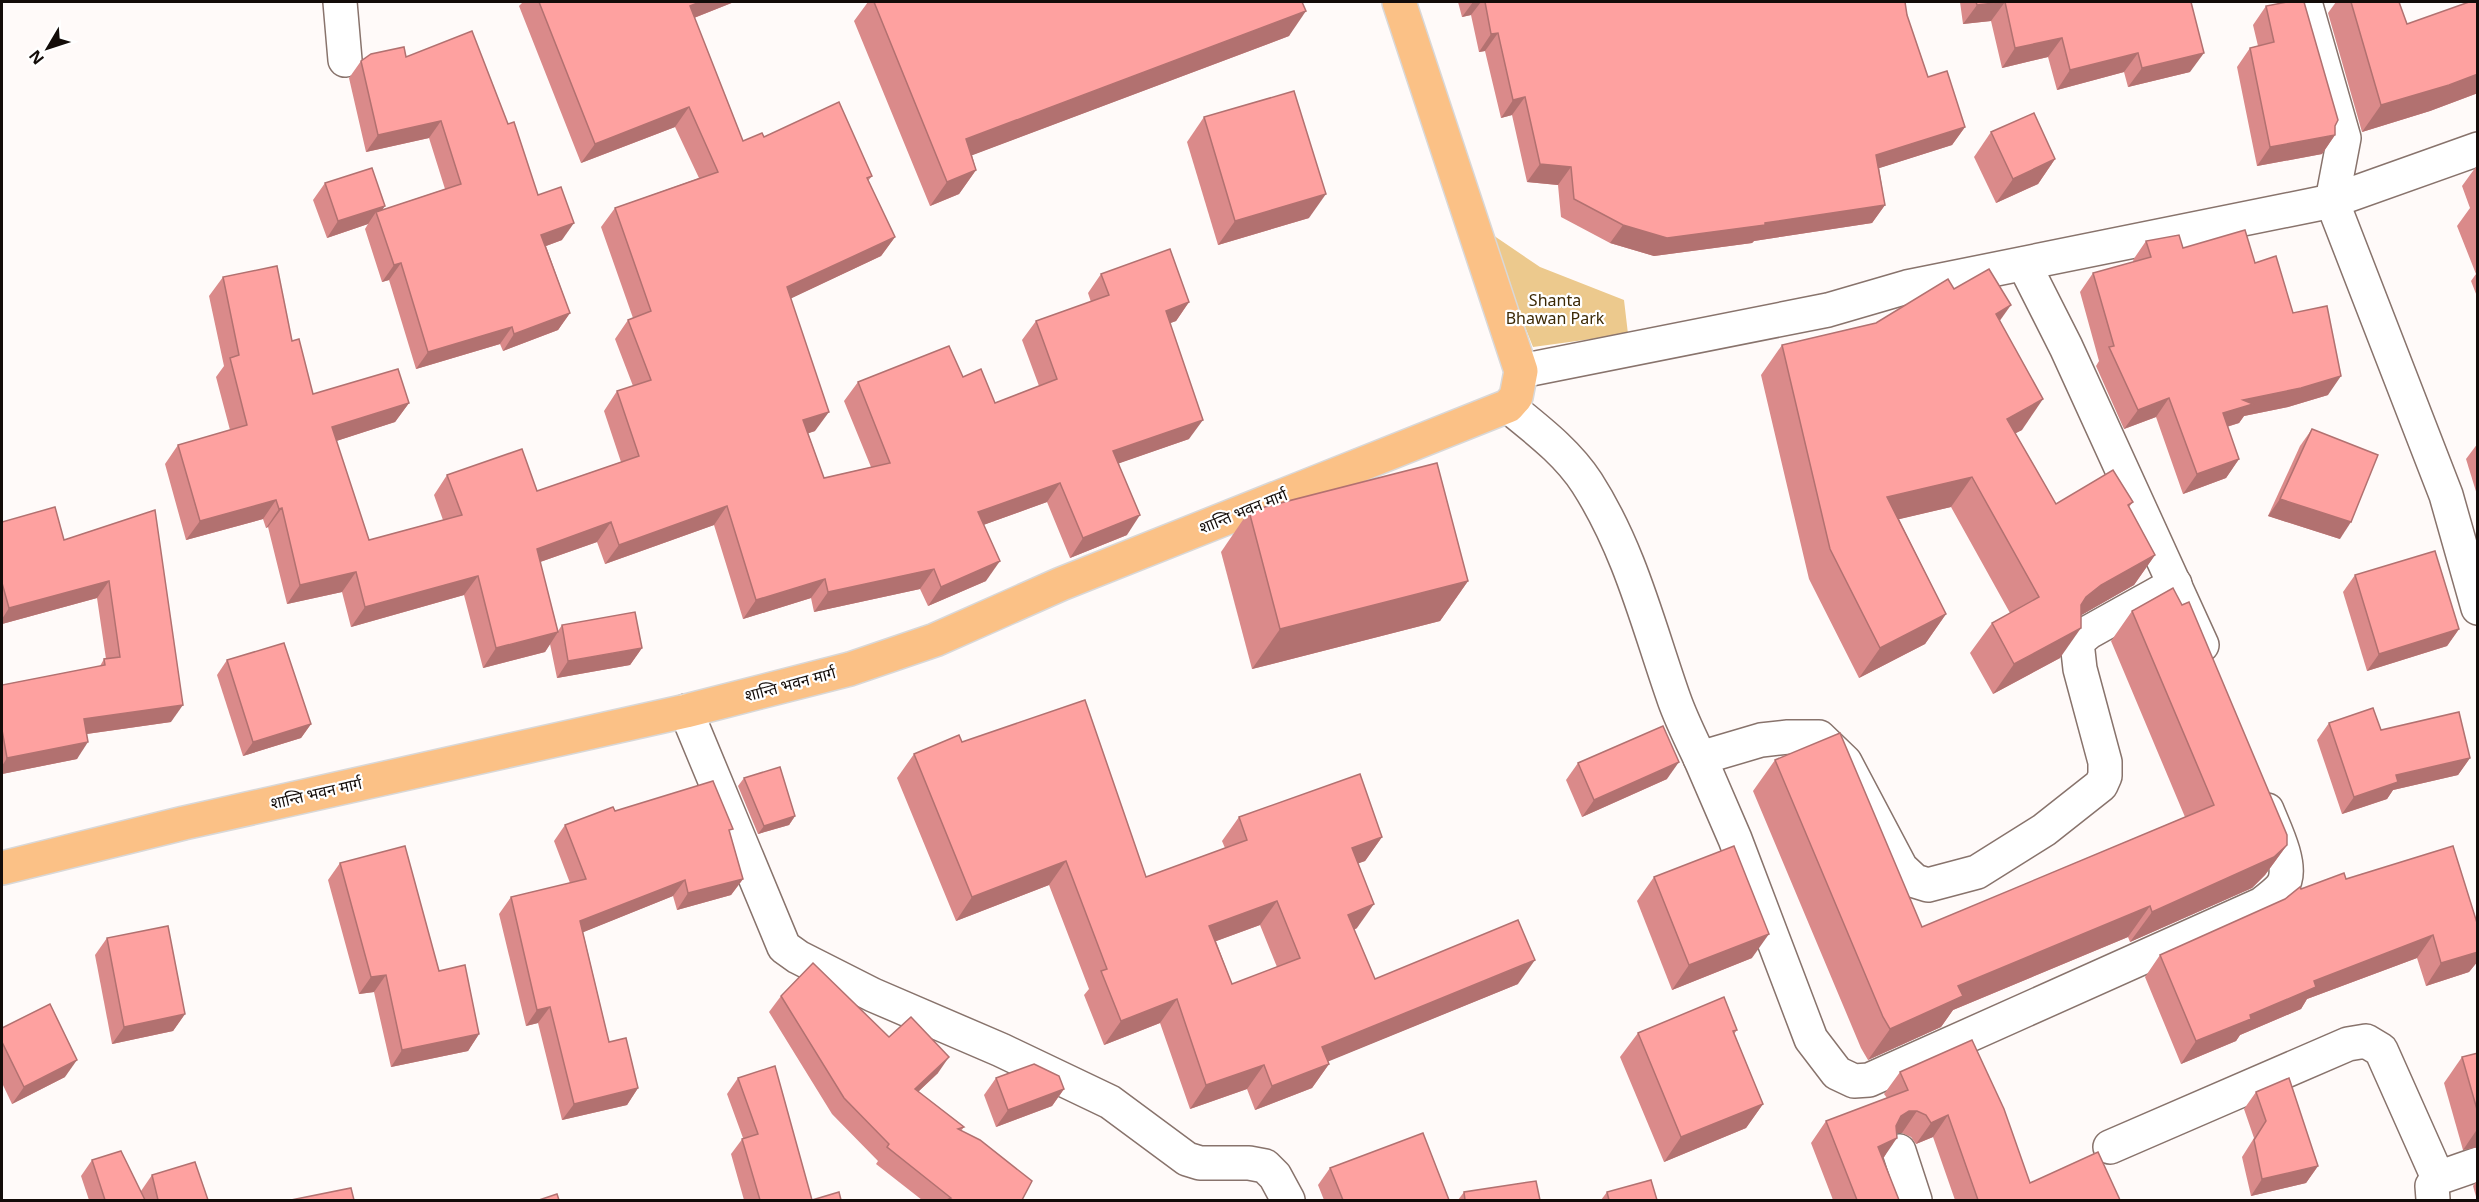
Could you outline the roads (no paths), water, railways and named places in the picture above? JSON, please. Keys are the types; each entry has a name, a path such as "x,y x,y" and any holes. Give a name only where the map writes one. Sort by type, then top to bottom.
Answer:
{"main road":[{"path":"1399,2 1521,371 1516,397 1508,406"},
{"name":"शान्ति भवन मार्ग","path":"2,868 184,823 686,711 850,669 935,640 1061,584 1508,406"}],"street":[{"path":"340,2 345,60"},
{"path":"2305,2 2343,138 2332,201 2446,495 2478,608"},
{"path":"1521,371 1828,310 1907,287 2332,201 2478,149"},
{"path":"2024,264 2066,347 2212,669"},
{"path":"1508,406 1556,446 1586,482 1614,533 1642,599 1675,701 1735,839 1811,1039 1837,1073 1854,1081 1869,1080 2262,904 2278,891 2286,879 2284,855 2254,778"},
{"path":"1700,758 1761,740 1819,737 1845,762 1901,868 1915,881 1928,885 1977,872 2044,830 2101,785 2105,776 2105,762 2080,669 2077,642 2089,632 2175,584"},
{"path":"686,711 784,947 798,957 873,995 1001,1050 1110,1102 1186,1159 1200,1163 1249,1163 1265,1166 1275,1176 1288,1200"},
{"path":"2110,1147 2348,1044 2366,1041 2381,1050 2436,1189 2478,1164"},
{"path":"1899,1151 1915,1200"}],"park label":[{"name":"Shanta Bhawan Park","path":"1555,309"}]}
